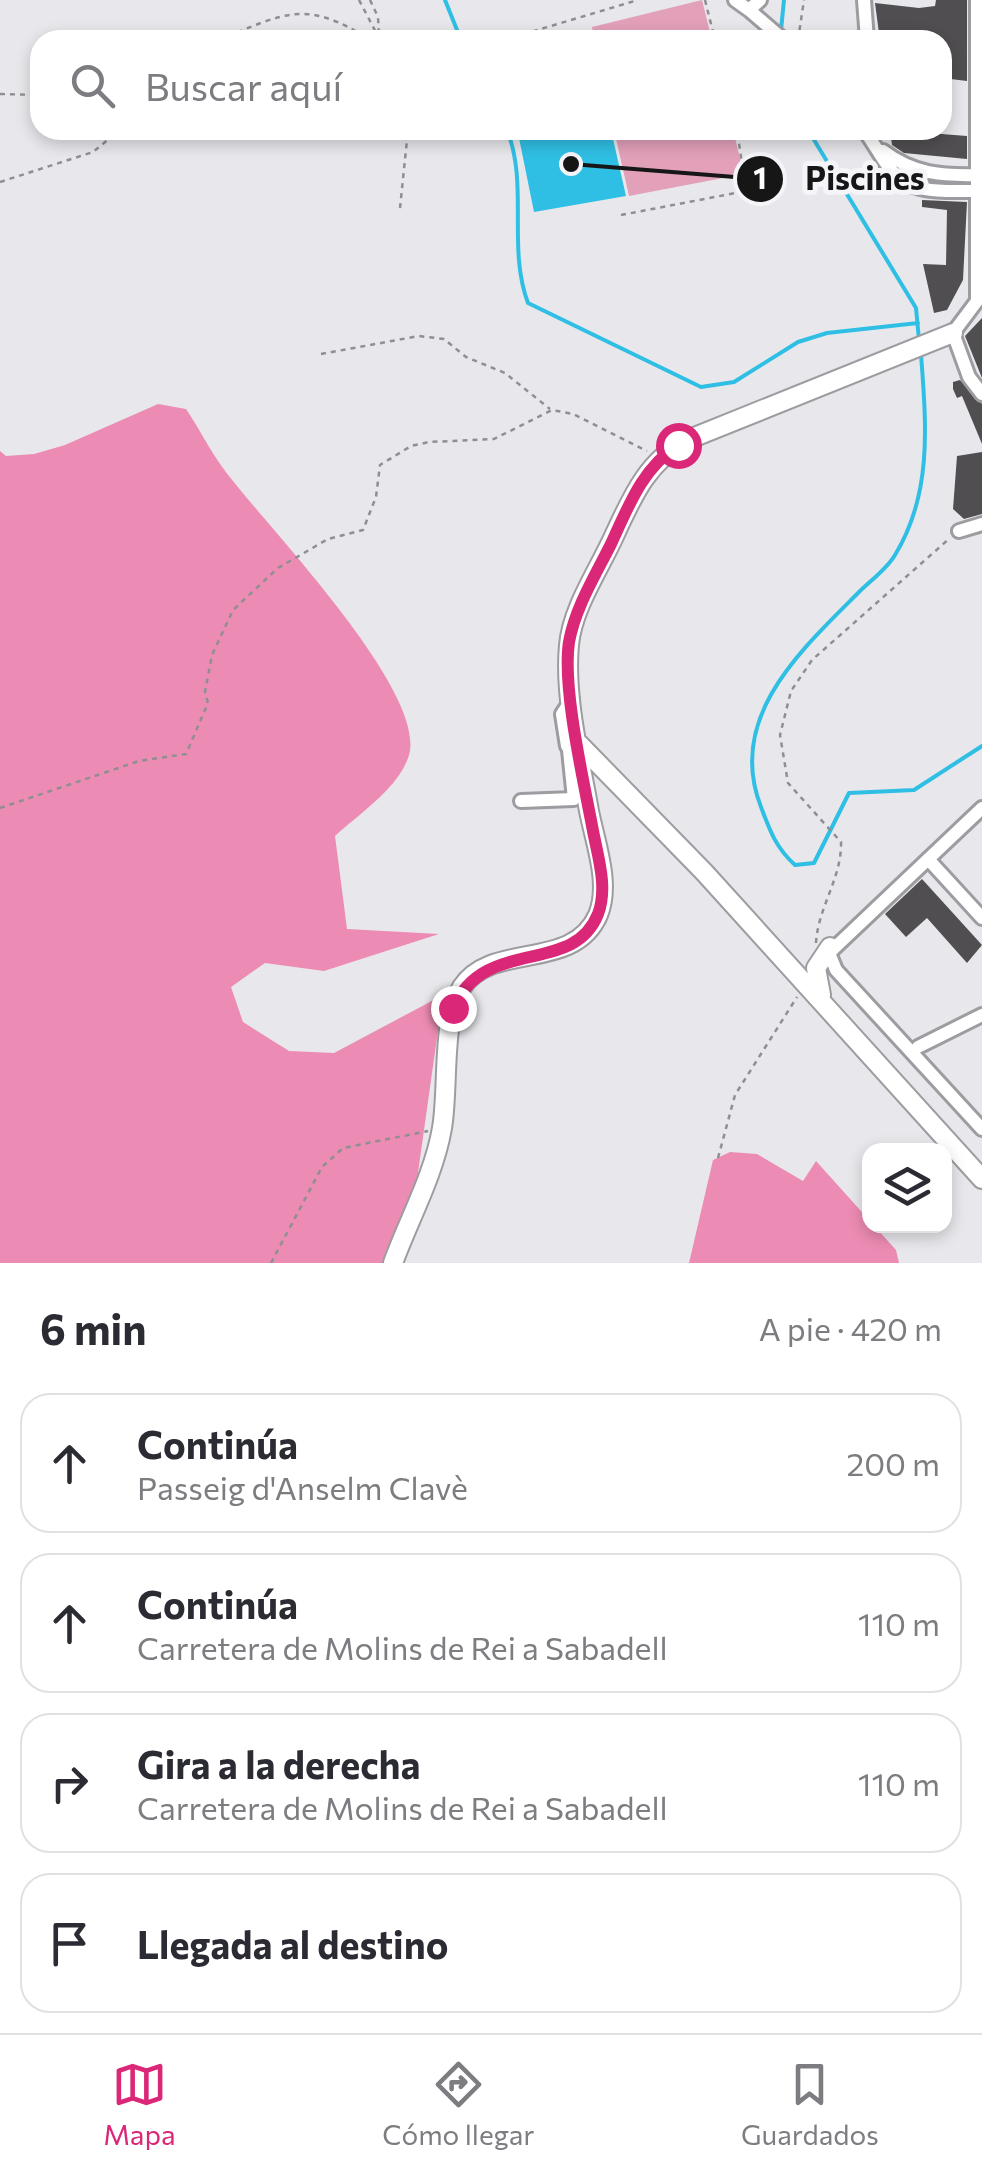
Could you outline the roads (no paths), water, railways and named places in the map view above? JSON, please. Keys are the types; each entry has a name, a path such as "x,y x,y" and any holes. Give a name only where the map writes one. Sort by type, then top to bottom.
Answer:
{"main road":[{"path":"393,1263 434,1162 442,1128 453,1008 464,984 484,969 563,947 586,933 597,916 602,874 576,750 569,647 576,618 636,490 660,457 687,440 945,336"},
{"path":"576,750 786,962 836,970"},
{"path":"815,969 830,1011 982,1180"},
{"path":"815,969 982,1164"}],"street":[{"path":"735,0 756,4 774,30"},
{"path":"864,0 866,30"},
{"path":"977,0 981,191 977,301 945,336 982,394"},
{"path":"872,140 889,169 909,176 979,175"},
{"path":"877,140 878,148"},
{"path":"909,176 920,189 981,191"},
{"path":"959,531 982,524"},
{"path":"521,801 574,799 576,750"},
{"path":"815,969 982,808"},
{"path":"928,859 982,918"},
{"path":"836,970 982,1128"},
{"path":"918,1047 982,1014"}],"water":[{"path":"519,140 613,140 626,196 534,212"}],"waterway":[{"path":"445,0 457,30"},
{"path":"781,30 784,0"},
{"path":"510,140 517,172 519,260 528,303 701,387 734,382 798,342 827,333 918,323"},
{"path":"814,140 916,308 919,340"},
{"path":"921,354 924,457 916,507 907,531 888,565 813,638 775,688 761,715 753,744 753,775 761,807 778,846 795,865 814,863 849,793 914,790 982,746"}],"place":[{"name":"Piscines","path":"571,164"}]}
